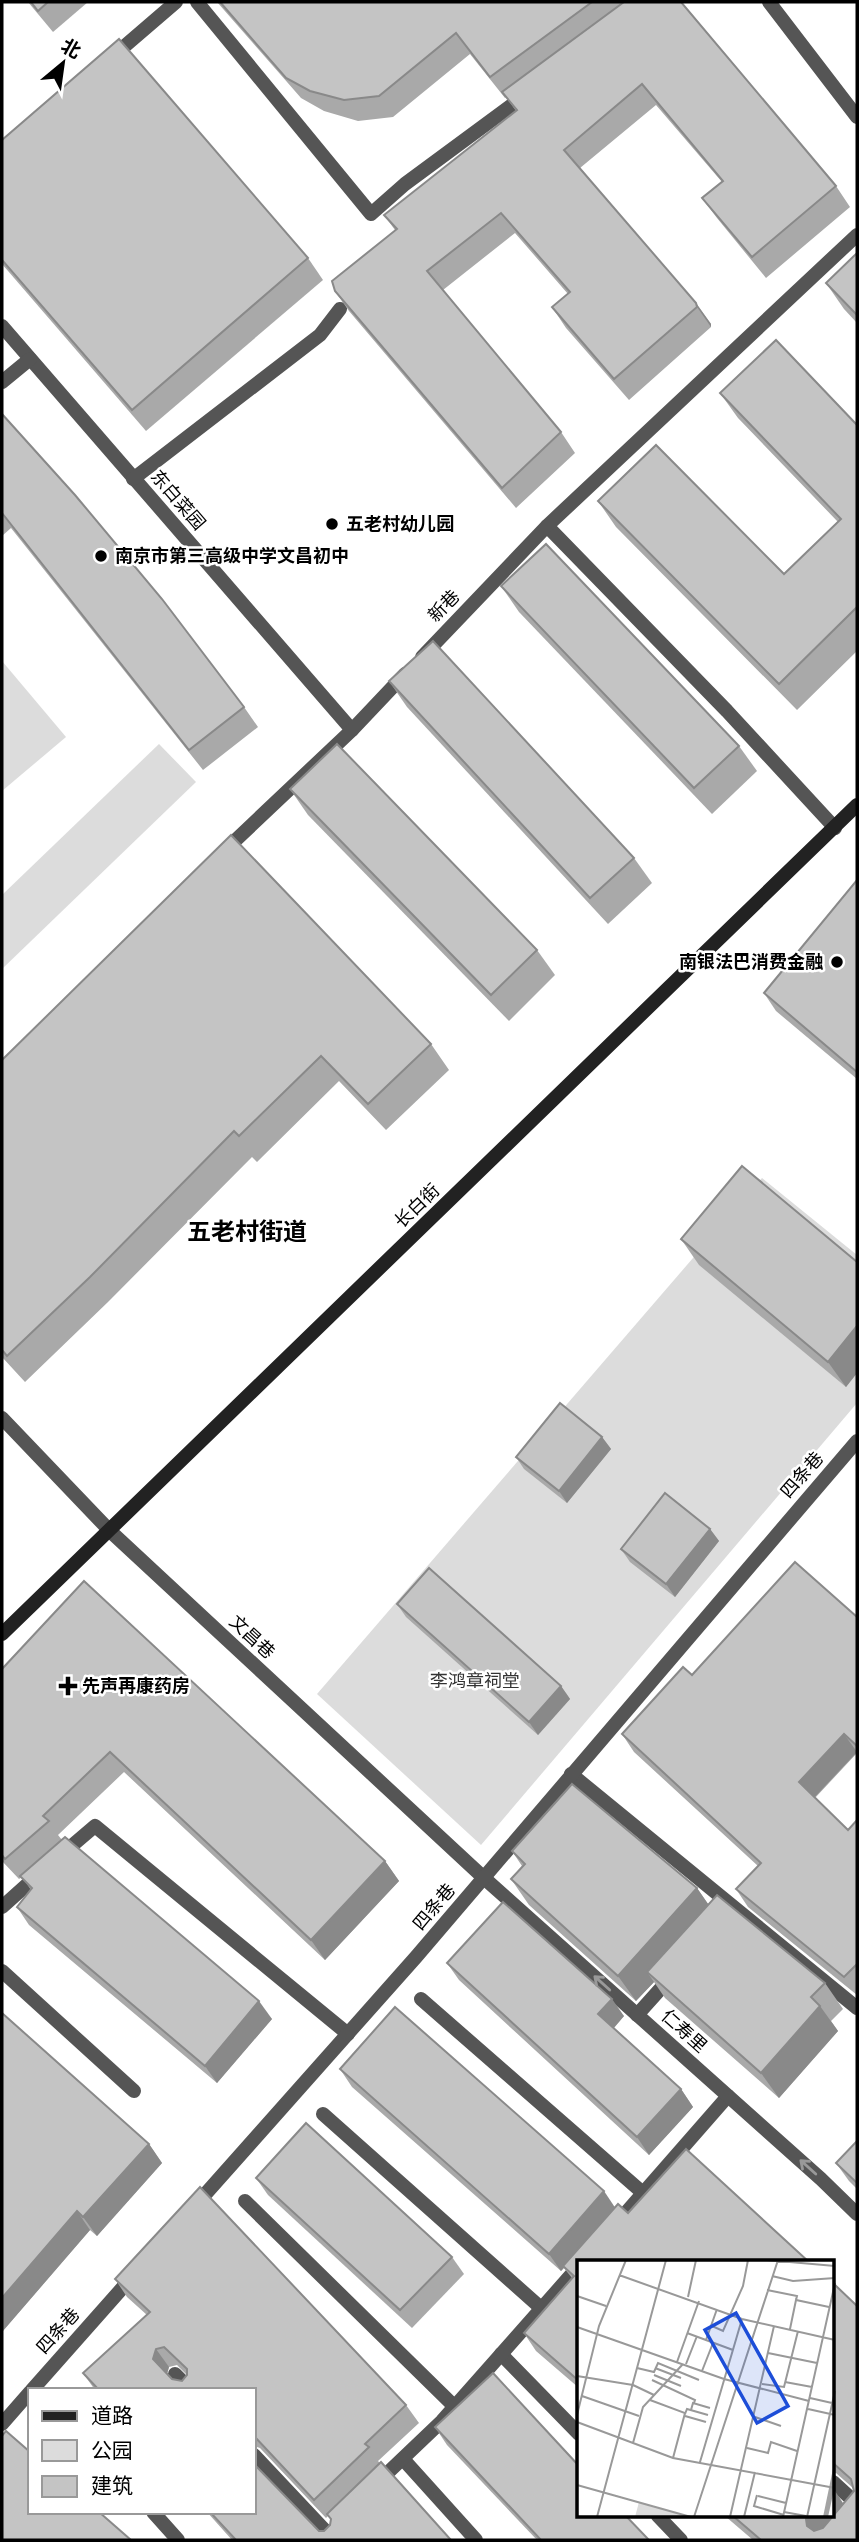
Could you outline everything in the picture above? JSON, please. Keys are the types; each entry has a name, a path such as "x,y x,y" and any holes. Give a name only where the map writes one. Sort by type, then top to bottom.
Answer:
{"street":[{"path":"104,64 176,2"},
{"path":"197,2 371,214 405,184 537,86"},
{"path":"769,2 857,117"},
{"name":"新巷","path":"216,860 352,730 547,526 857,235"},
{"path":"133,479 320,335 340,309"},
{"name":"东白菜园","path":"2,326 352,730"},
{"path":"2,382 30,359"},
{"path":"547,526 727,711 835,828"},
{"name":"长白街","path":"2,1634 857,806"},
{"name":"文昌巷","path":"2,1418 110,1531 484,1878"},
{"name":"四条巷","path":"184,2219 484,1878 857,1441"},
{"path":"571,1774 729,1912 857,2008"},
{"path":"2,1906 95,1826 348,2034"},
{"name":"仁寿里","path":"484,1878 857,2214"},
{"path":"637,2015 681,1966"},
{"path":"2,1972 134,2091"},
{"path":"421,1999 643,2193"},
{"path":"608,2233 728,2096"},
{"path":"323,2114 541,2308"},
{"path":"245,2201 455,2407"},
{"path":"365,2495 455,2407 577,2268"},
{"name":"四条巷","path":"37,2388 138,2270"},
{"path":"502,2354 577,2432"},
{"path":"175,2374 189,2388"},
{"name":"四条巷","path":"2,2424 28,2397"},
{"path":"256,2457 332,2531"},
{"path":"403,2459 476,2540"},
{"path":"834,2483 855,2509"},
{"path":"155,2514 178,2540"},
{"path":"660,2518 681,2540"}],"green space":[{"path":"2,661 66,737 2,791"},
{"path":"159,744 196,782 2,969 2,895"},
{"name":"李鸿章祠堂","path":"762,1178 857,1255 857,1403 481,1845 317,1694"}],"building":[{"path":"31,2 48,2 38,11"},
{"path":"220,2 592,2 490,77 456,33 379,96 344,100 310,91 286,78"},
{"path":"624,2 681,2 836,186 752,257 702,198 723,181 642,84 564,150 697,307 614,379 552,307 570,292 501,213 427,271 561,432 502,488 335,291 332,281 397,229 384,215 517,110 502,92"},
{"path":"119,39 308,258 132,410 2,260 2,140"},
{"path":"857,253 857,315 826,283"},
{"path":"776,340 857,425 857,607 779,684 598,501 656,445 784,574 841,519 720,393"},
{"path":"2,414 75,495 162,599 244,707 189,750 2,513"},
{"path":"546,544 739,746 694,788 501,586"},
{"path":"433,641 634,858 590,898 389,681"},
{"path":"337,744 537,950 491,995 290,789"},
{"path":"231,835 431,1044 368,1104 321,1056 239,1136 234,1131 90,1277 7,1356 2,1350 2,1060"},
{"name":"南银法巴消费金融","path":"857,880 857,1072 764,993"},
{"path":"742,1166 857,1262 857,1326 828,1362 681,1239"},
{"path":"560,1403 602,1437 559,1491 516,1457"},
{"path":"665,1493 710,1529 666,1584 621,1549"},
{"path":"795,1562 857,1617 857,1746 844,1734 799,1782 848,1830 857,1820 857,1964 844,1977 736,1889 761,1863 622,1734 683,1667 692,1675"},
{"path":"429,1568 561,1686 529,1722 397,1604"},
{"path":"84,1581 385,1861 311,1940 110,1752 43,1816 49,1821 5,1859 2,1855 2,1669"},
{"path":"572,1784 697,1888 618,1976 511,1879 525,1864 512,1851"},
{"path":"65,1837 259,2001 205,2066 17,1907 32,1888 20,1876"},
{"path":"717,1895 825,1983 811,1997 820,2006 761,2073 647,1972"},
{"path":"503,1902 612,1999 598,2014 681,2089 637,2137 447,1963"},
{"path":"395,2007 604,2191 549,2254 340,2069"},
{"path":"2,2013 149,2144 83,2217 77,2211 2,2298"},
{"path":"306,2123 452,2257 400,2310 256,2178"},
{"path":"857,2141 857,2183 836,2163"},
{"path":"686,2149 807,2260 577,2260 577,2379 524,2333 574,2276 563,2266 618,2204 628,2213"},
{"path":"200,2187 406,2405 365,2444 369,2447 314,2500 256,2438 256,2388 97,2388 83,2373 150,2312 115,2279","holes":["164,2347 187,2369 187,2375 182,2381 172,2379 153,2359 156,2349"]},
{"path":"834,2284 857,2306 857,2540 761,2540 735,2518 807,2518 807,2526 814,2531 823,2528 854,2491 851,2479 834,2464"},
{"path":"493,2373 577,2464 577,2518 628,2518 649,2540 541,2540 435,2427"},
{"path":"6,2431 28,2450 28,2514 101,2514 131,2540 2,2540 2,2436"},
{"path":"381,2462 451,2540 236,2540 212,2514 256,2514 256,2466 319,2531 324,2531 330,2525 331,2519 327,2514"}],"place":[{"name":"五老村幼儿园","path":"332,524"},
{"name":"南京市第三高级中学文昌初中","path":"101,556"},
{"name":"南银法巴消费金融","path":"837,962"},
{"name":"先声再康药房","path":"68,1686"}],"district":[{"name":"五老村街道","path":"247,1232"}]}
